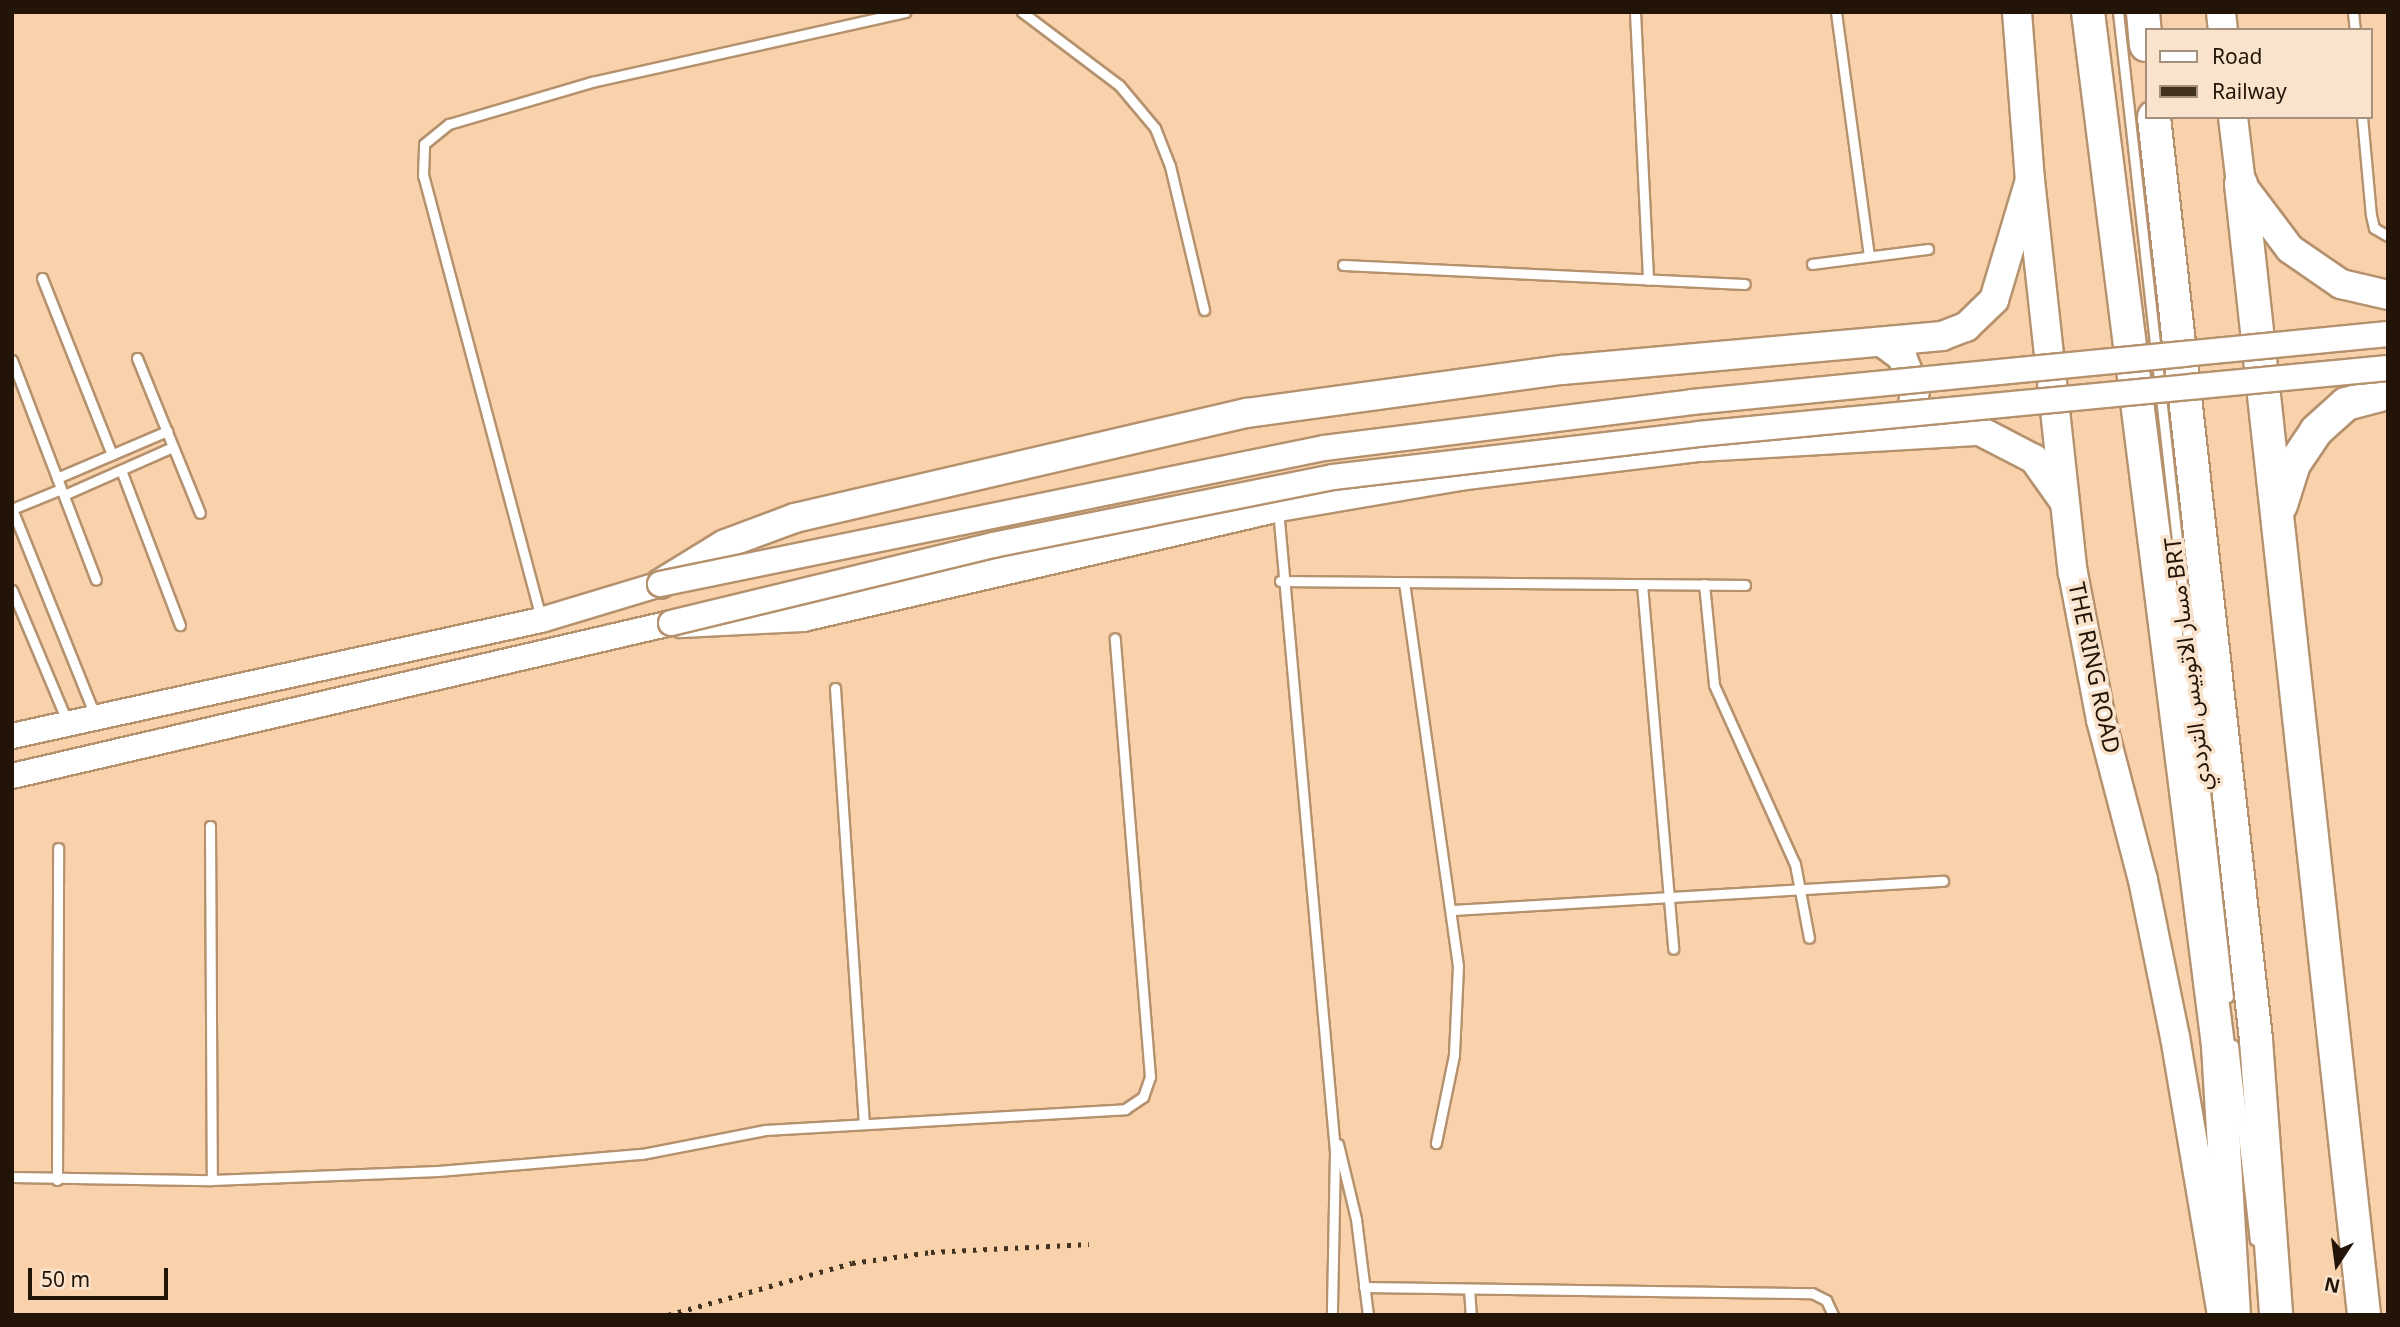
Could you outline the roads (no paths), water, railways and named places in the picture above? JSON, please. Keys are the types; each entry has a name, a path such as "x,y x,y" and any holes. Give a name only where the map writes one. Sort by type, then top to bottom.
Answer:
{"highway":[{"name":"THE RING ROAD","path":"2017,12 2030,180 2063,500 2101,720 2143,880 2175,1037 2222,1315"},
{"path":"2088,12 2218,1046 2234,1315"},
{"path":"2154,119 2256,1041 2269,1308"},
{"path":"2233,119 2364,1315"},
{"path":"660,584 725,544 795,518 1247,413 1575,368 1883,344 1955,333 1986,310 2005,277 2030,180"},
{"path":"2241,184 2305,263 2340,284 2388,295"},
{"path":"1883,344 1902,357 1915,390 1912,413 1900,432"},
{"path":"2278,531 2287,482 2316,431 2346,404 2388,393"},
{"path":"671,623 803,617 1278,508 1459,477 1700,447 1966,429 2006,440 2040,465 2063,500"}],"main road":[{"path":"12,736 541,620 660,584 1324,448 1692,402 2388,334"},
{"path":"12,776 671,623 993,545 1333,477 1698,433 2388,368"}],"lane":[{"path":"541,620 423,176 424,144 449,124 604,78 905,12"},
{"path":"1022,12 1119,85 1155,128 1170,166 1204,310"},
{"path":"1635,12 1648,280"},
{"path":"1836,12 1869,256"},
{"name":"مسار الاتوبيس الترددي BRT","path":"2118,12 2229,1010"},
{"path":"2362,119 2371,215 2374,228 2388,236"},
{"path":"1812,264 1928,249"},
{"path":"1343,265 1745,284"},
{"path":"42,278 112,454"},
{"path":"136,358 200,513"},
{"path":"12,360 96,580"},
{"path":"57,478 167,431"},
{"path":"96,716 12,509 121,470 173,447"},
{"path":"121,470 180,625"},
{"path":"1278,508 1280,581 1334,1130 1332,1315"},
{"path":"1280,581 1745,584"},
{"path":"1404,582 1453,910 1457,1026 1436,1143"},
{"path":"1642,584 1673,949"},
{"path":"1703,584 1707,651 1720,701 1765,789 1804,889 1809,938"},
{"path":"12,590 68,723"},
{"path":"12,1177 212,1181 526,1164 642,1154 765,1130 1115,1111 1135,1104 1148,1088 1115,638"},
{"path":"835,688 864,1124"},
{"path":"210,826 212,1181"},
{"path":"57,1180 58,848"},
{"path":"1453,910 1943,881"},
{"path":"2232,1037 2257,1259"},
{"path":"1334,1130 1352,1196 1368,1315"},
{"path":"1364,1287 1812,1293 1826,1300 1833,1315"},
{"path":"1469,1289 1471,1315"},
{"path":"2264,1315 2269,1308"}],"railway":[{"path":"668,1315 852,1263 931,1252 1089,1244"}]}
